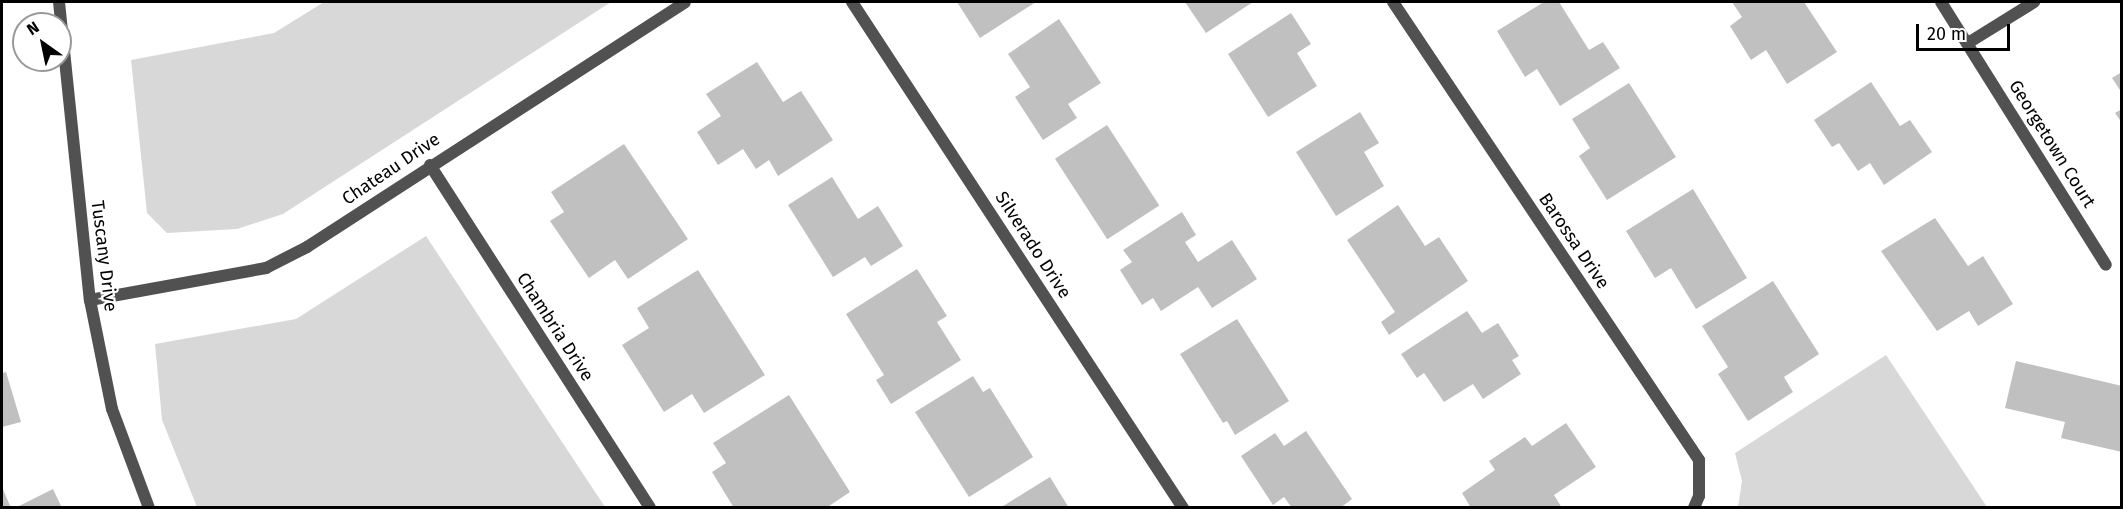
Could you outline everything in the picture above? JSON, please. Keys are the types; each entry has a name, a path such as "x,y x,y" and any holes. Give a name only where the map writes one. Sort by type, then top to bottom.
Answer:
{"street":[{"name":"Tuscany Drive","path":"59,2 90,300 112,409 149,507"},
{"name":"Chateau Drive","path":"90,300 266,268 307,247 430,165 685,2"},
{"name":"Silverado Drive","path":"852,2 1183,507"},
{"name":"Barossa Drive","path":"1393,2 1699,460 1699,496 1694,507"},
{"name":"Georgetown Court","path":"1941,2 2106,265"},
{"path":"1968,43 2034,2"},
{"name":"Chambria Drive","path":"430,165 650,507"}],"shaded area":[{"path":"324,2 611,2 283,214 237,229 167,233 147,213 131,60 274,33"},
{"path":"426,236 605,507 197,507 162,420 155,344 296,319"},
{"path":"1886,355 1987,507 1738,507 1742,481 1735,453"}],"building":[{"path":"957,2 1036,2 980,38"},
{"path":"1185,2 1253,2 1206,33"},
{"path":"1544,2 1559,2 1589,50 1603,42 1620,68 1560,106 1537,69 1525,77 1497,31"},
{"path":"1732,2 1804,2 1837,52 1787,84 1766,50 1751,60 1730,26 1742,17"},
{"path":"1291,13 1311,44 1297,53 1317,86 1268,117 1228,54"},
{"path":"1059,19 1101,83 1068,104 1077,118 1043,140 1015,97 1030,87 1008,54"},
{"path":"757,62 783,102 801,91 833,140 778,176 769,160 756,169 743,149 718,165 697,132 721,116 706,94"},
{"path":"2122,72 2122,93 2112,78"},
{"path":"1871,82 1900,126 1910,120 1932,152 1884,185 1870,163 1858,171 1839,143 1832,147 1814,120"},
{"path":"1629,83 1676,157 1607,200 1579,156 1590,148 1572,119"},
{"path":"2122,109 2122,123 2115,113"},
{"path":"1360,112 1379,143 1364,152 1384,186 1336,216 1296,152"},
{"path":"1107,125 1159,206 1107,239 1055,159"},
{"path":"624,144 688,239 628,279 615,260 589,278 550,221 564,212 551,192"},
{"path":"832,177 858,219 878,206 903,246 871,266 865,257 833,277 788,205"},
{"path":"1693,189 1747,278 1696,309 1671,268 1655,278 1626,231"},
{"path":"1398,205 1425,246 1439,237 1468,281 1389,335 1381,322 1395,312 1347,240"},
{"path":"1182,212 1196,235 1185,242 1198,262 1232,240 1257,279 1212,308 1198,287 1161,311 1153,298 1142,305 1120,270 1132,262 1123,250"},
{"path":"1935,218 1968,266 1983,256 2013,304 1978,326 1969,311 1937,331 1881,251"},
{"path":"917,269 947,316 937,322 961,360 891,404 876,380 884,375 846,314"},
{"path":"698,270 765,375 704,413 692,394 664,412 622,345 649,328 637,308"},
{"path":"1773,281 1819,354 1784,377 1793,392 1748,421 1718,374 1728,367 1702,326"},
{"path":"1467,311 1482,333 1498,323 1519,356 1512,360 1521,374 1483,399 1473,384 1444,402 1424,373 1417,378 1401,354"},
{"path":"1237,319 1289,401 1235,435 1227,421 1223,423 1180,354"},
{"path":"2016,361 2122,386 2122,452 2061,438 2065,422 2005,408"},
{"path":"6,372 21,422 2,427 2,373"},
{"path":"973,376 983,392 990,388 1033,457 969,497 915,412"},
{"path":"789,395 850,492 826,508 734,508 712,472 726,463 713,443"},
{"path":"1566,423 1596,467 1554,495 1562,508 1471,508 1462,493 1495,470 1489,461 1525,437 1532,446"},
{"path":"1306,431 1352,499 1340,508 1292,508 1284,497 1273,505 1241,456 1275,433 1284,446"},
{"path":"1050,477 1069,508 1000,508"},
{"path":"2,487 11,508 2,508"},
{"path":"53,489 62,508 15,508"}]}
